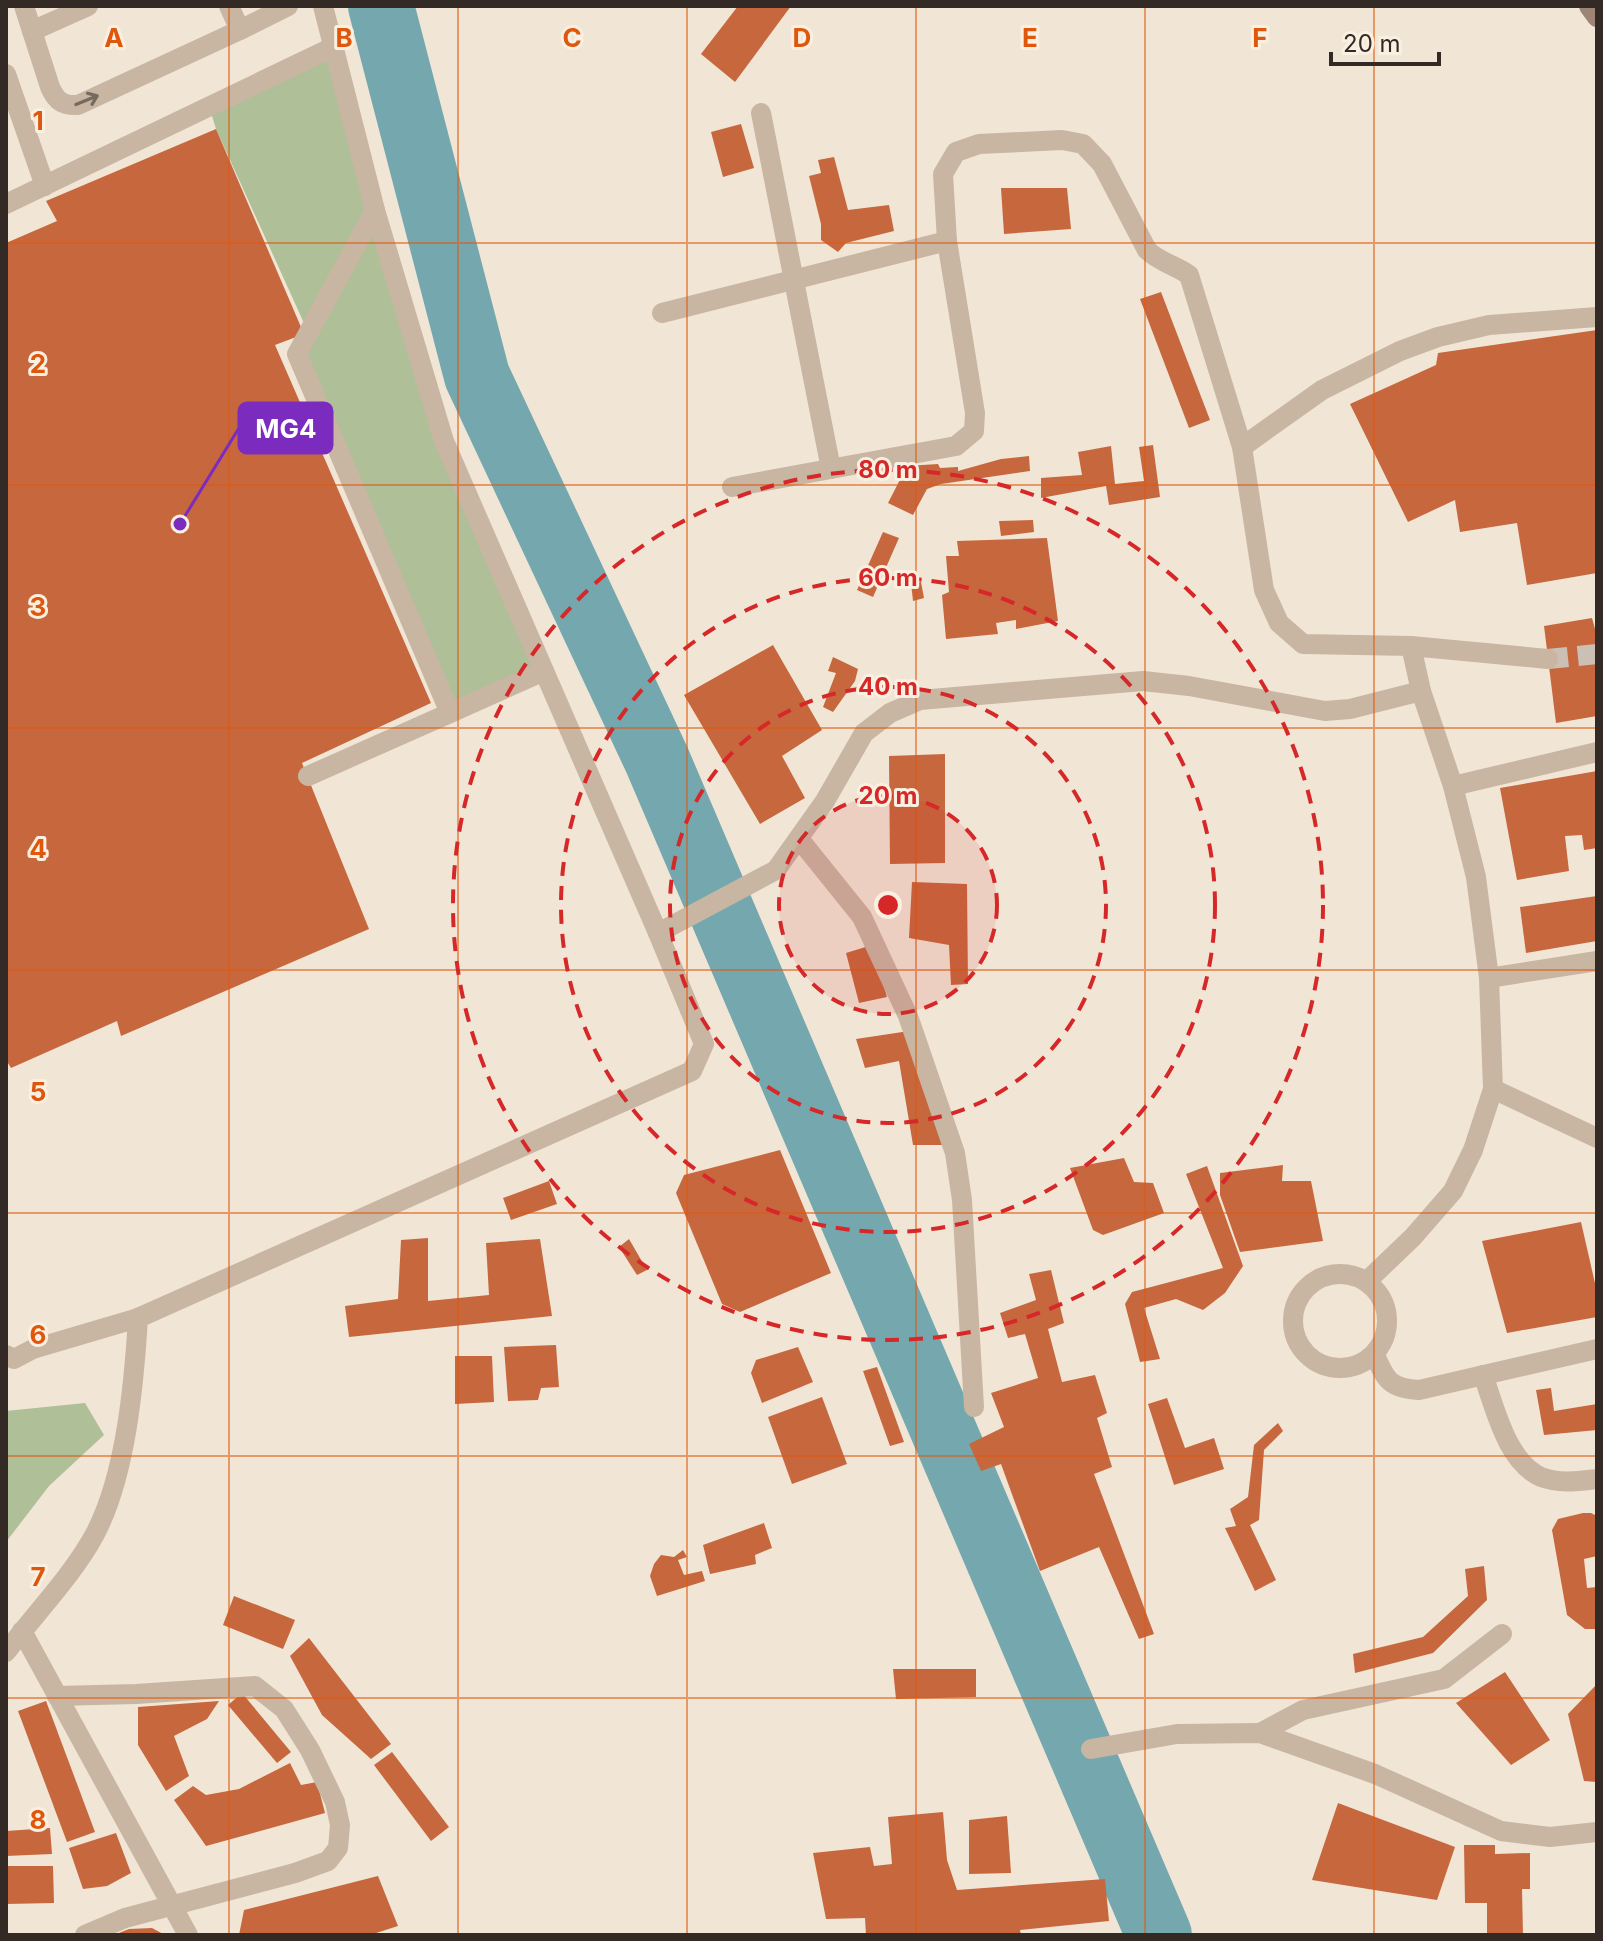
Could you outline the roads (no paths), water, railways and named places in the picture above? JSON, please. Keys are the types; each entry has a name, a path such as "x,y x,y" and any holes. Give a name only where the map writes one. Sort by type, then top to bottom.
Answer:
{"street":[{"path":"24,6 54,97 68,105 78,105 288,6"},
{"path":"32,31 88,6"},
{"path":"229,6 240,30"},
{"path":"6,1355 14,1359 33,1349 138,1318 692,1071 704,1044 444,441 375,210 323,6"},
{"path":"1589,6 1597,17"},
{"path":"6,204 43,178 333,47"},
{"path":"6,74 43,178"},
{"path":"761,113 831,469"},
{"path":"732,487 956,446 974,431 975,413 947,241 943,174 956,152 979,144 1062,140 1083,144 1102,164 1147,250 1156,260 1175,266 1189,275 1242,447 1264,590 1279,623 1303,644 1411,646 1548,659"},
{"path":"375,210 297,354 450,713"},
{"path":"662,313 947,241"},
{"path":"1242,447 1322,390 1400,351 1438,337 1489,325 1597,317"},
{"path":"1367,1281 1413,1237 1453,1191 1473,1150 1493,1089 1489,978 1476,877 1453,786 1421,691 1411,646"},
{"path":"308,776 544,671"},
{"path":"658,933 776,870 800,840 864,733 890,713 920,700 1143,681 1189,686 1325,711 1350,709 1421,691"},
{"path":"1453,786 1597,752"},
{"path":"800,840 862,917 908,1016 955,1153 962,1200 974,1407"},
{"path":"1489,978 1597,961"},
{"path":"1493,1089 1597,1138"},
{"path":"1341,1273 1367,1281 1385,1303 1387,1330 1375,1355 1352,1369 1324,1368 1302,1352 1291,1326 1296,1300 1315,1279 1341,1273"},
{"path":"6,1652 95,1534 122,1450 133,1390 138,1318"},
{"path":"1375,1355 1384,1376 1392,1385 1419,1390 1597,1349"},
{"path":"1483,1375 1508,1439 1520,1459 1540,1476 1565,1482 1597,1479"},
{"path":"22,1631 188,1935"},
{"path":"1260,1733 1303,1710 1444,1679 1502,1634"},
{"path":"57,1696 255,1686 284,1709 310,1750 335,1802 340,1825 338,1848 328,1861 295,1873 125,1918 85,1935"},
{"path":"1091,1749 1177,1734 1260,1733 1375,1774 1501,1831 1550,1837 1597,1832"}],"waterway":[{"path":"381,6 477,376 657,760 1159,1935"}],"tunnel":[{"path":"1548,659 1597,654"}],"place":[{"name":"MG4","path":"180,524"}]}
